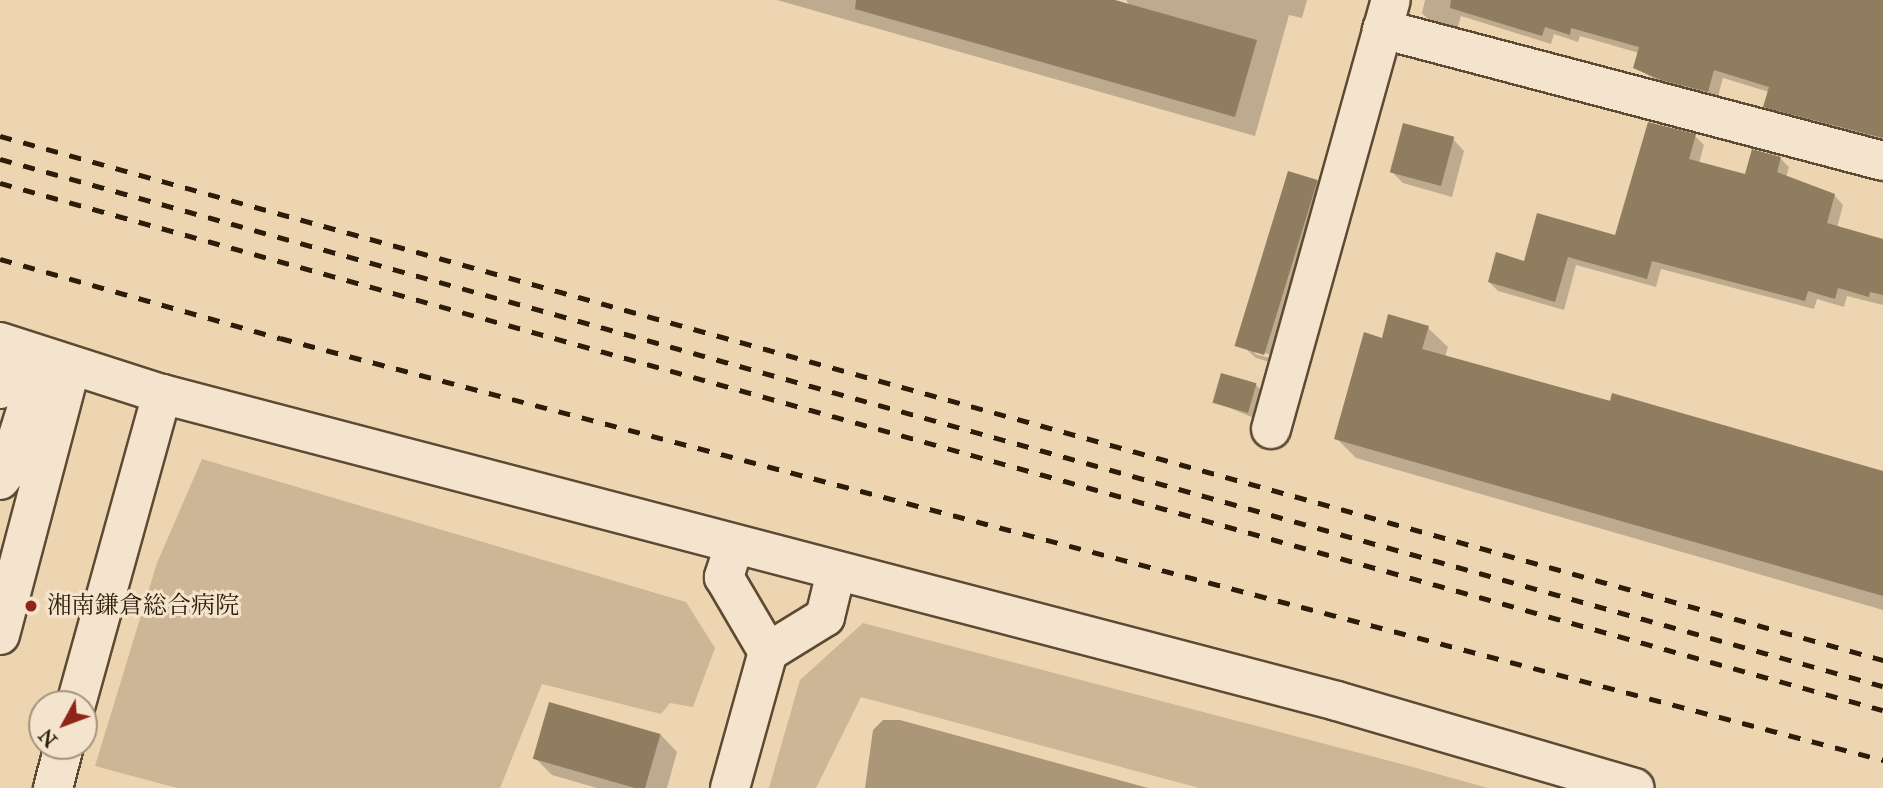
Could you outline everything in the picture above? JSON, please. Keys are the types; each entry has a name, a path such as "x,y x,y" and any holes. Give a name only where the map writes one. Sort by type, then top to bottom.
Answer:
{"street":[{"path":"1271,429 1387,15 1883,161"},
{"path":"0,389 32,353"},
{"path":"32,353 162,394 734,546 1337,701 1636,788"},
{"path":"0,480 7,471 32,353"},
{"path":"0,635 32,353"},
{"path":"80,690 162,394"},
{"path":"734,546 724,577 768,652"},
{"path":"730,788 768,652 825,617 836,572"},
{"path":"53,788 60,760"}],"shaded area":[{"path":"202,459 686,602 715,648 693,707 670,703 661,714 542,684 500,788 177,788 95,766 157,563"},
{"path":"863,623 1488,788 1199,788 861,697 816,788 769,788 800,680"},
{"path":"883,720 900,720 1148,788 865,788 873,730"}],"building":[{"path":"856,0 1115,0 1257,40 1235,117 855,9"},
{"path":"1451,0 1883,0 1883,138 1763,107 1769,87 1714,70 1708,92 1661,80 1633,68 1639,47 1571,28 1570,35 1545,27 1542,36 1450,8"},
{"path":"1648,122 1696,134 1689,159 1745,174 1752,149 1781,157 1777,172 1835,194 1827,223 1883,239 1883,295 1870,292 1869,297 1838,288 1835,299 1808,291 1805,301 1652,261 1647,279 1568,257 1555,302 1488,282 1496,252 1524,261 1537,213 1615,235"},
{"path":"1403,123 1454,137 1441,186 1390,172"},
{"path":"1288,171 1318,180 1264,355 1234,346"},
{"path":"1388,314 1429,326 1422,349 1610,401 1612,393 1883,471 1883,596 1334,439 1364,332 1382,338"},
{"path":"1221,373 1257,383 1248,413 1212,403"},
{"path":"549,702 661,734 645,788 635,788 533,759"}],"railway":[{"path":"0,136 1883,660"},
{"path":"0,159 1883,686"},
{"path":"0,183 1883,710"},
{"path":"0,259 280,338 1883,760"}],"place":[{"name":"湘南鎌倉総合病院","path":"31,606"}]}
